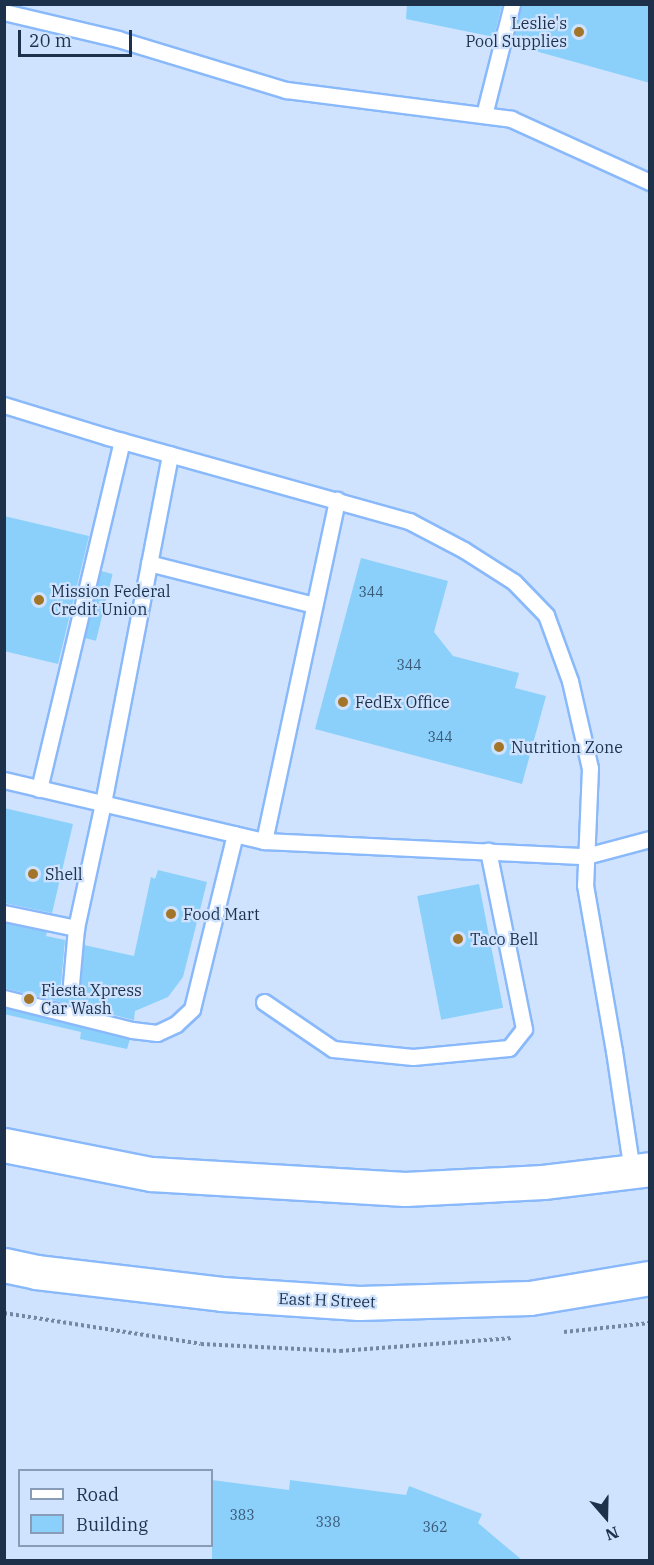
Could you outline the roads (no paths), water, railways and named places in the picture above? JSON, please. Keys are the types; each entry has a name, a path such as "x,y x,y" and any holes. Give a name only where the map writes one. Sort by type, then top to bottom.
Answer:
{"main road":[{"path":"4,1145 152,1174 405,1189 543,1182 641,1170"},
{"name":"East H Street","path":"4,1265 36,1272 222,1294 359,1303 530,1298 650,1278"}],"lane":[{"path":"484,115 512,4"},
{"path":"4,12 118,39 286,90 511,118 650,182"},
{"path":"4,405 122,441 409,521 464,550 514,582 546,615 570,681 590,768 585,885 614,1051 641,1170"},
{"path":"39,789 122,441"},
{"path":"71,984 76,928 103,803 170,454"},
{"path":"264,841 337,500"},
{"path":"149,563 314,605"},
{"path":"4,780 264,841 586,856 650,839"},
{"path":"4,998 132,1030 158,1033 176,1024 192,1009 235,834"},
{"path":"264,1002 333,1049 413,1057 509,1048 524,1029 488,851"},
{"path":"4,913 76,928"}],"place":[{"name":"Leslie's Pool Supplies","path":"579,32"},
{"name":"Mission Federal Credit Union","path":"39,600"},
{"name":"FedEx Office","path":"343,702"},
{"name":"Nutrition Zone","path":"499,747"},
{"name":"Shell","path":"33,874"},
{"name":"Food Mart","path":"171,914"},
{"name":"Taco Bell","path":"458,939"},
{"name":"Fiesta Xpress Car Wash","path":"29,999"}]}
